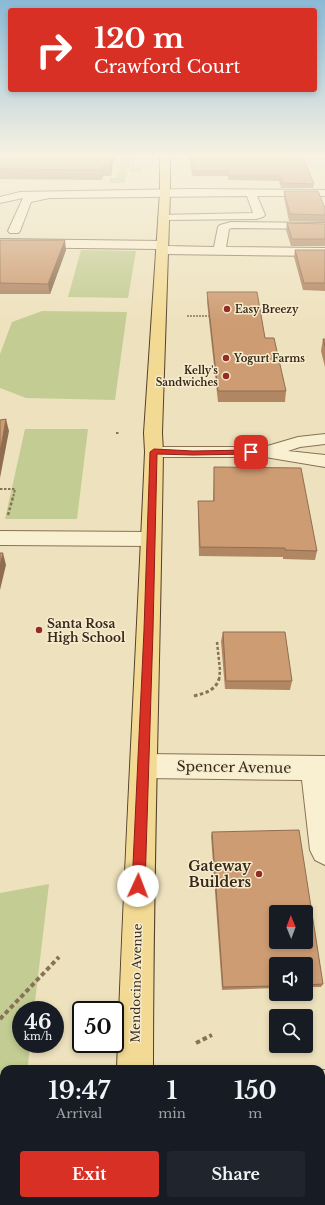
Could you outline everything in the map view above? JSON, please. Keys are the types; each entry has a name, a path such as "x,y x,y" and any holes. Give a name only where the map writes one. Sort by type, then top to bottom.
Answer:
{"main road":[{"name":"Mendocino Avenue","path":"135,1065 138,901 144,766 154,452 153,433 165,209"}],"street":[{"path":"14,232 23,209"},
{"path":"164,217 206,209"},
{"path":"209,209 256,216 259,215 257,209"},
{"path":"7,216 20,216"},
{"path":"218,251 222,243 224,227 231,225 325,226"},
{"path":"0,243 218,251 325,252"},
{"path":"265,452 298,442 325,440"},
{"path":"154,452 265,452 299,458 324,465"},
{"path":"0,538 151,539"},
{"name":"Spencer Avenue","path":"144,766 319,768"},
{"path":"319,768 325,850"}],"path":[{"path":"187,316 216,316"},
{"path":"194,696 206,694 215,689 221,681 217,642"},
{"path":"0,1019 59,957"},
{"path":"196,1043 212,1035"}],"green space":[{"path":"81,250 136,251 128,298 68,297"},
{"path":"42,311 127,312 115,400 26,398 0,388 0,354 12,322"},
{"path":"25,429 88,429 77,519 5,519"},
{"path":"49,884 35,1001 12,1001 12,1053 29,1053 28,1065 0,1065 0,893"}],"building":[{"path":"289,209 325,209 325,215 290,214"},
{"path":"287,223 325,224 325,239 292,239"},
{"path":"0,240 65,240 48,284 0,283"},
{"path":"295,250 325,250 325,283 304,283"},
{"path":"207,292 257,292 265,338 274,338 286,391 218,391"},
{"path":"6,419 0,452 0,420"},
{"path":"214,467 301,468 317,551 285,550 285,548 200,547 198,501 214,501"},
{"path":"0,553 3,553 0,565"},
{"path":"223,632 285,632 292,681 226,681"},
{"name":"Gateway Builders","path":"299,830 311,905 269,905 269,949 313,949 313,920 323,984 313,985 313,957 269,957 269,986 223,987 212,832"}],"place":[{"name":"Easy Breezy","path":"227,309"},
{"name":"Yogurt Farms","path":"226,358"},
{"name":"Kelly's Sandwiches","path":"226,376"},
{"name":"Santa Rosa High School","path":"39,630"},
{"name":"Gateway Builders","path":"259,874"}],"route":[{"path":"138,886 149,630 154,452 251,452"}]}
